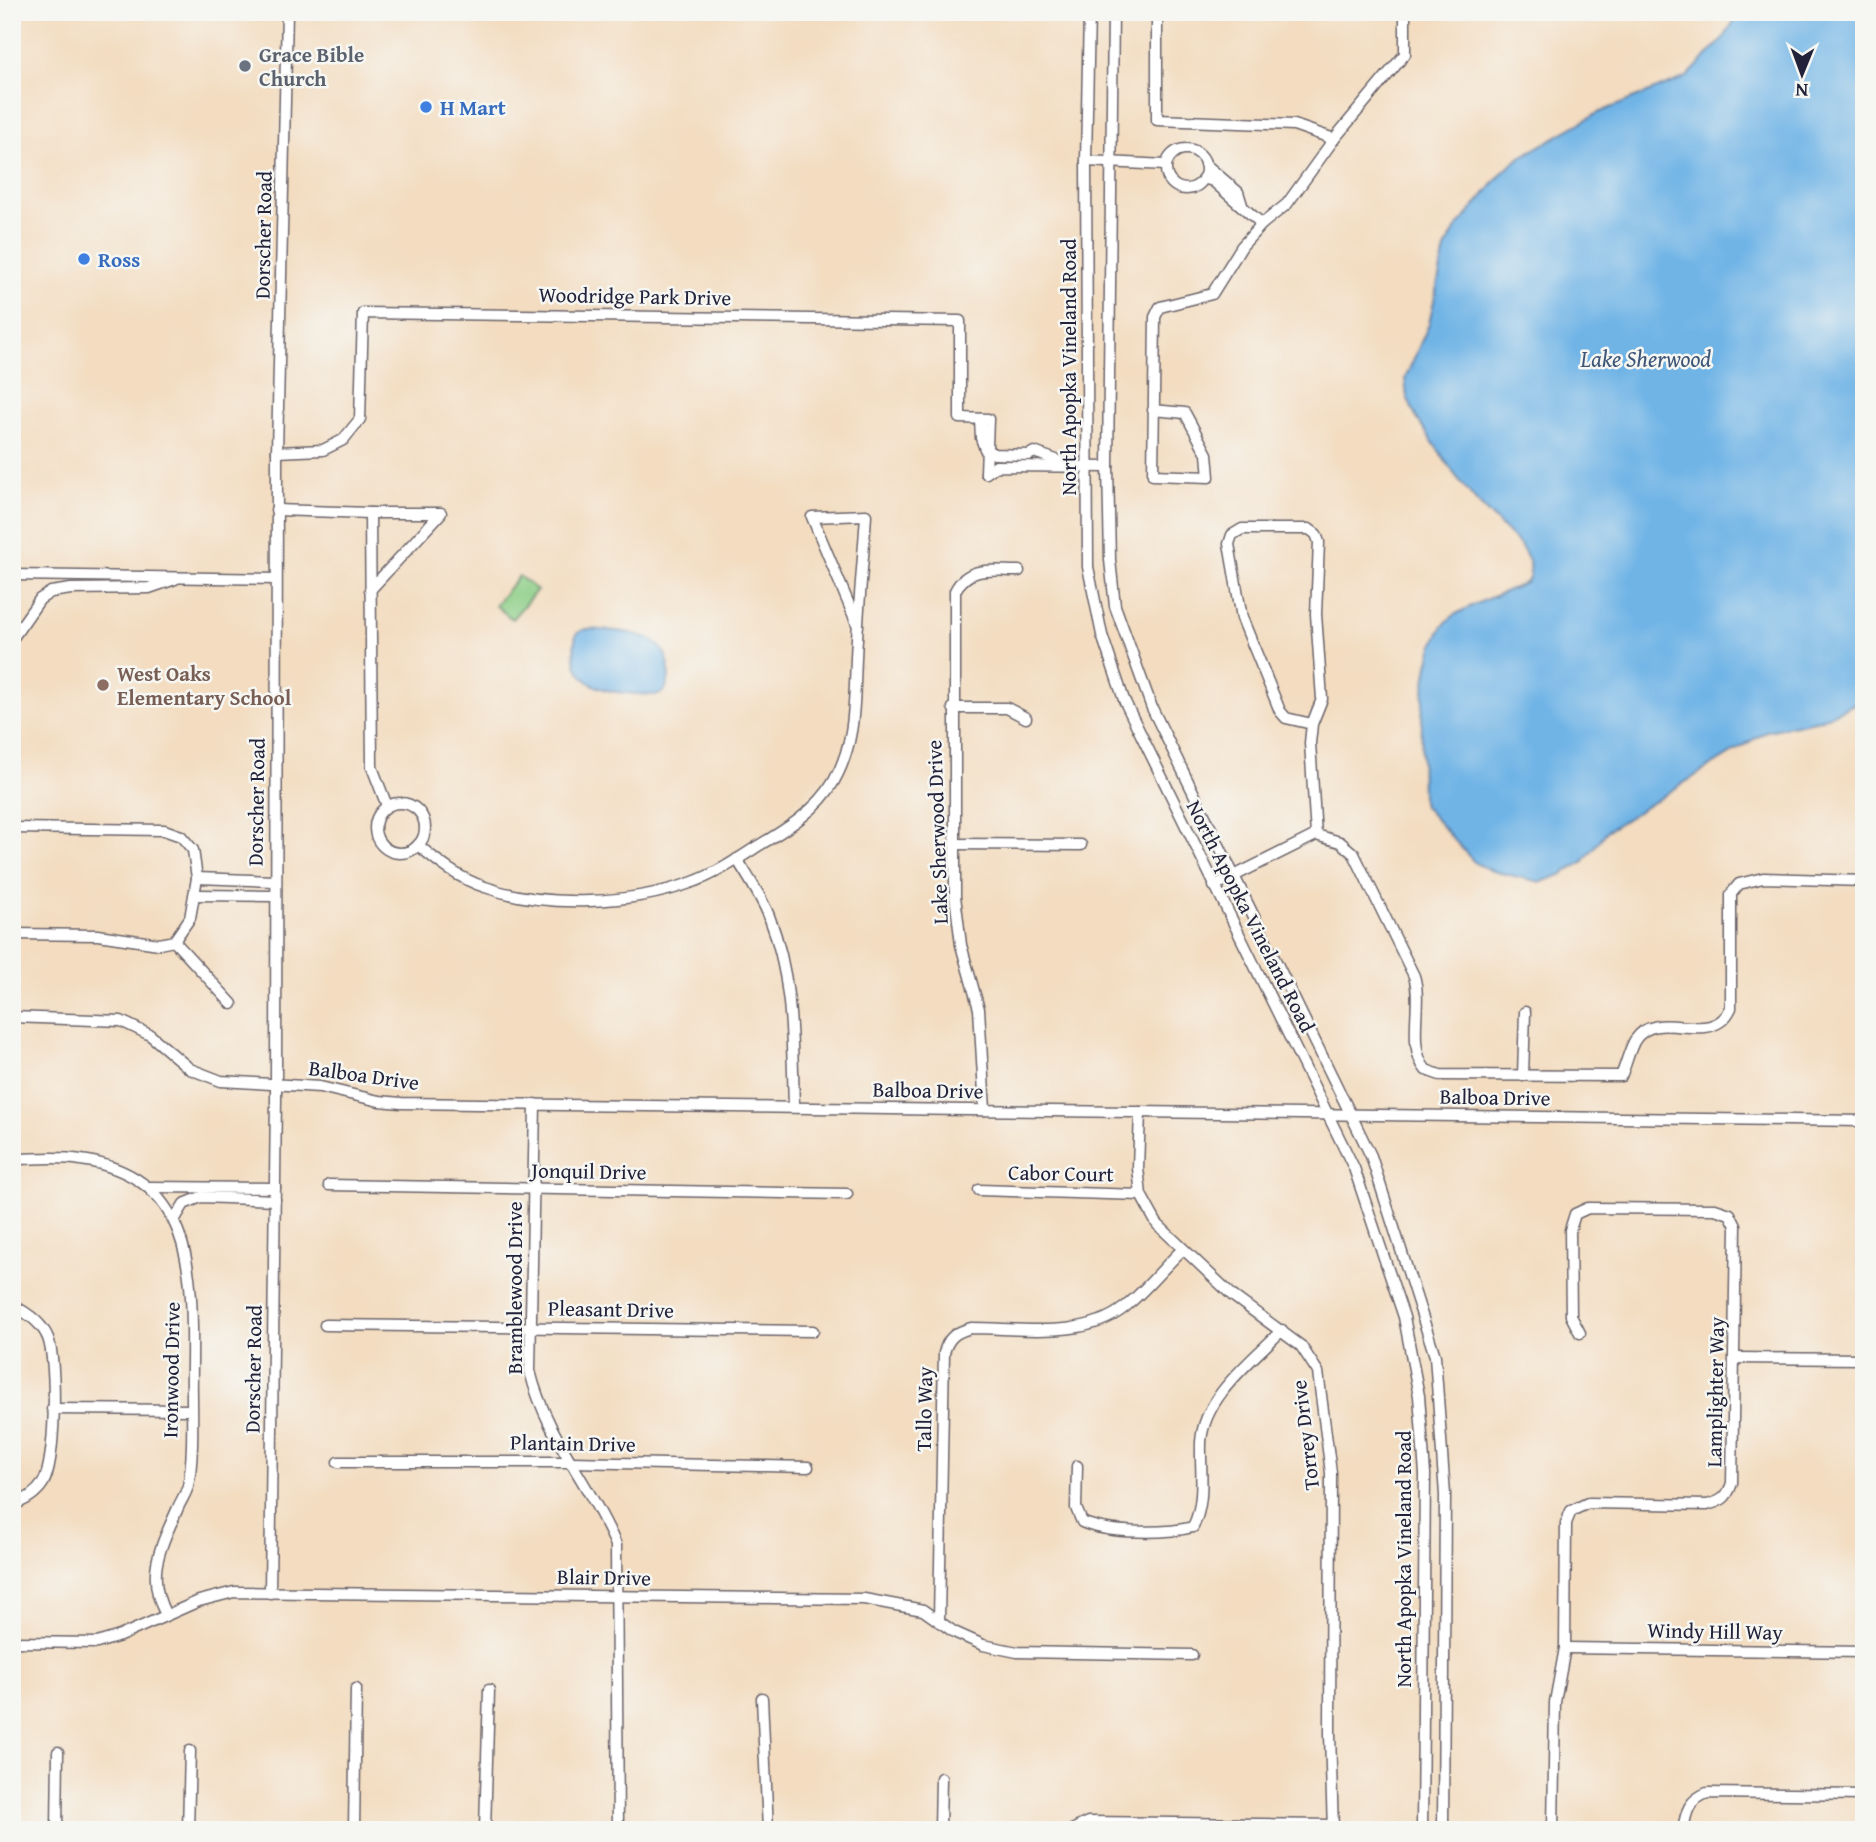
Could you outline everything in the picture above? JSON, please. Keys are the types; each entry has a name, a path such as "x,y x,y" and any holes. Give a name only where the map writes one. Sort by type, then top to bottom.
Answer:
{"street":[{"name":"Dorscher Road","path":"270,1593 276,1085 276,510 287,12"},
{"name":"North Apopka Vineland Road","path":"1088,12 1088,567 1102,635 1129,711 1329,1114 1377,1232 1404,1317 1419,1396 1425,1475 1422,1830"},
{"name":"North Apopka Vineland Road","path":"1113,12 1108,467 1110,560 1115,606 1152,708 1352,1115 1386,1196 1435,1356 1445,1495 1443,1830"},
{"path":"1157,12 1157,120 1294,124 1334,139"},
{"path":"1153,410 1185,413 1207,454 1209,477 1153,475 1153,410 1155,317 1160,307 1212,294 1242,246 1262,224 1287,204 1334,139 1405,54 1405,12"},
{"path":"1205,164 1203,178 1192,187 1179,187 1168,178 1166,165 1172,154 1185,149 1198,153 1205,164 1238,192 1242,205"},
{"path":"1086,161 1166,165"},
{"path":"1203,178 1213,181 1262,224"},
{"name":"Woodridge Park Drive","path":"277,452 323,450 343,440 360,419 363,313 960,321 960,418 984,419 981,438 985,449 986,473 996,466 1108,467"},
{"name":"Woodridge Park Drive","path":"985,449 994,454 1029,455 1034,452 1070,465"},
{"path":"276,510 441,513 370,590"},
{"path":"370,513 372,767 387,807"},
{"path":"418,845 454,873 485,888 547,899 607,900 650,895 696,881 783,831 821,800 834,781 849,745 853,722 866,515 812,517 858,626"},
{"path":"1312,724 1286,718 1280,711 1242,618 1229,544 1232,535 1242,529 1309,529 1316,534 1319,542 1316,614 1323,676 1322,699 1312,724 1311,765 1316,802 1316,835"},
{"name":"Lake Sherwood Drive","path":"985,1110 979,1009 961,945 955,896 955,591 960,580 972,571 1019,571"},
{"path":"12,575 276,579"},
{"path":"12,639 40,598 51,592 149,588 177,578"},
{"path":"953,708 1007,708 1026,718"},
{"path":"406,804 420,814 424,829 418,845 405,852 396,853 381,845 375,826 381,812 387,807 406,804"},
{"path":"12,828 164,830 181,836 192,850 197,878 190,918 174,942 159,944 98,935 12,934"},
{"path":"1214,886 1316,835 1340,842 1354,854 1414,976 1418,989 1417,1054 1419,1062 1426,1070 1440,1075 1622,1076 1635,1040 1645,1030 1660,1026 1717,1027 1726,1020 1731,1008 1731,894 1739,884 1763,878 1864,881"},
{"path":"954,844 1081,845"},
{"path":"737,859 768,913 781,951 790,1007 794,1107"},
{"path":"197,878 274,881"},
{"path":"196,895 274,897"},
{"path":"174,942 232,1004"},
{"path":"1523,1076 1525,1012"},
{"name":"Balboa Drive","path":"12,1017 121,1021 150,1035 190,1069 203,1076 239,1084 320,1087 379,1101 401,1103 1864,1121"},
{"name":"Bramblewood Drive","path":"535,1104 530,1371 538,1405 601,1510 616,1545 618,1830"},
{"name":"Torrey Drive","path":"1140,1112 1138,1168 1142,1195 1157,1224 1233,1296 1301,1346 1314,1363 1328,1425 1331,1472 1330,1734 1333,1828"},
{"name":"Ironwood Drive","path":"12,1159 80,1159 109,1166 149,1187 175,1219 193,1300 191,1410 188,1487 163,1541 155,1571 156,1596 166,1615"},
{"name":"Jonquil Drive","path":"329,1185 847,1194"},
{"path":"149,1187 275,1194"},
{"name":"Cabor Court","path":"979,1190 1142,1195"},
{"path":"175,1219 184,1204 201,1197 275,1194"},
{"name":"Lamplighter Way","path":"1553,1830 1555,1702 1565,1648 1566,1523 1571,1511 1588,1503 1707,1505 1721,1502 1732,1483 1736,1226 1730,1214 1715,1209 1588,1208 1575,1214 1570,1230 1571,1316 1580,1334"},
{"name":"Tallo Way","path":"939,1619 944,1353 947,1342 957,1332 971,1328 1079,1327 1104,1320 1124,1308 1182,1250"},
{"path":"12,1306 33,1318 47,1335 51,1353 52,1409 52,1456 43,1483 26,1500 12,1505"},
{"name":"Pleasant Drive","path":"325,1325 813,1331"},
{"path":"1077,1466 1076,1508 1082,1522 1096,1528 1178,1531 1193,1527 1201,1511 1201,1439 1206,1419 1218,1397 1282,1330"},
{"path":"1735,1358 1864,1359"},
{"path":"52,1409 191,1410"},
{"name":"Plantain Drive","path":"338,1462 571,1462 808,1467"},
{"name":"Blair Drive","path":"12,1642 97,1643 199,1601 234,1592 873,1600 904,1605 939,1619 954,1632 983,1645 1017,1652 1192,1655"},
{"name":"Windy Hill Way","path":"1565,1648 1864,1652"},
{"path":"354,1830 356,1689"},
{"path":"485,1830 489,1690"},
{"path":"762,1698 768,1830"},
{"path":"188,1830 190,1751"},
{"path":"57,1830 58,1752"},
{"path":"940,1830 941,1778"},
{"path":"1683,1830 1685,1812 1695,1798 1707,1793 1864,1795"},
{"path":"1072,1830 1088,1822 1333,1828"}],"green space":[{"path":"519,576 537,590 512,619 495,605"}],"water":[{"name":"Lake Sherwood","path":"1739,12 1864,12 1864,699 1820,720 1767,731 1607,831 1583,862 1561,875 1541,882 1492,871 1475,863 1422,804 1422,732 1426,676 1440,630 1462,611 1527,582 1530,576 1529,561 1521,546 1478,503 1455,475 1416,417 1407,397 1405,379 1429,324 1445,249 1455,230 1503,172 1519,158 1598,113 1687,77 1724,38"},
{"path":"585,629 625,632 651,640 667,657 669,671 664,690 659,695 626,693 597,687 586,680 578,669 574,654 576,634"}],"place":[{"name":"Grace Bible Church","path":"245,66"},
{"name":"H Mart","path":"426,107"},
{"name":"Ross","path":"84,259"},
{"name":"West Oaks Elementary School","path":"103,685"}]}
